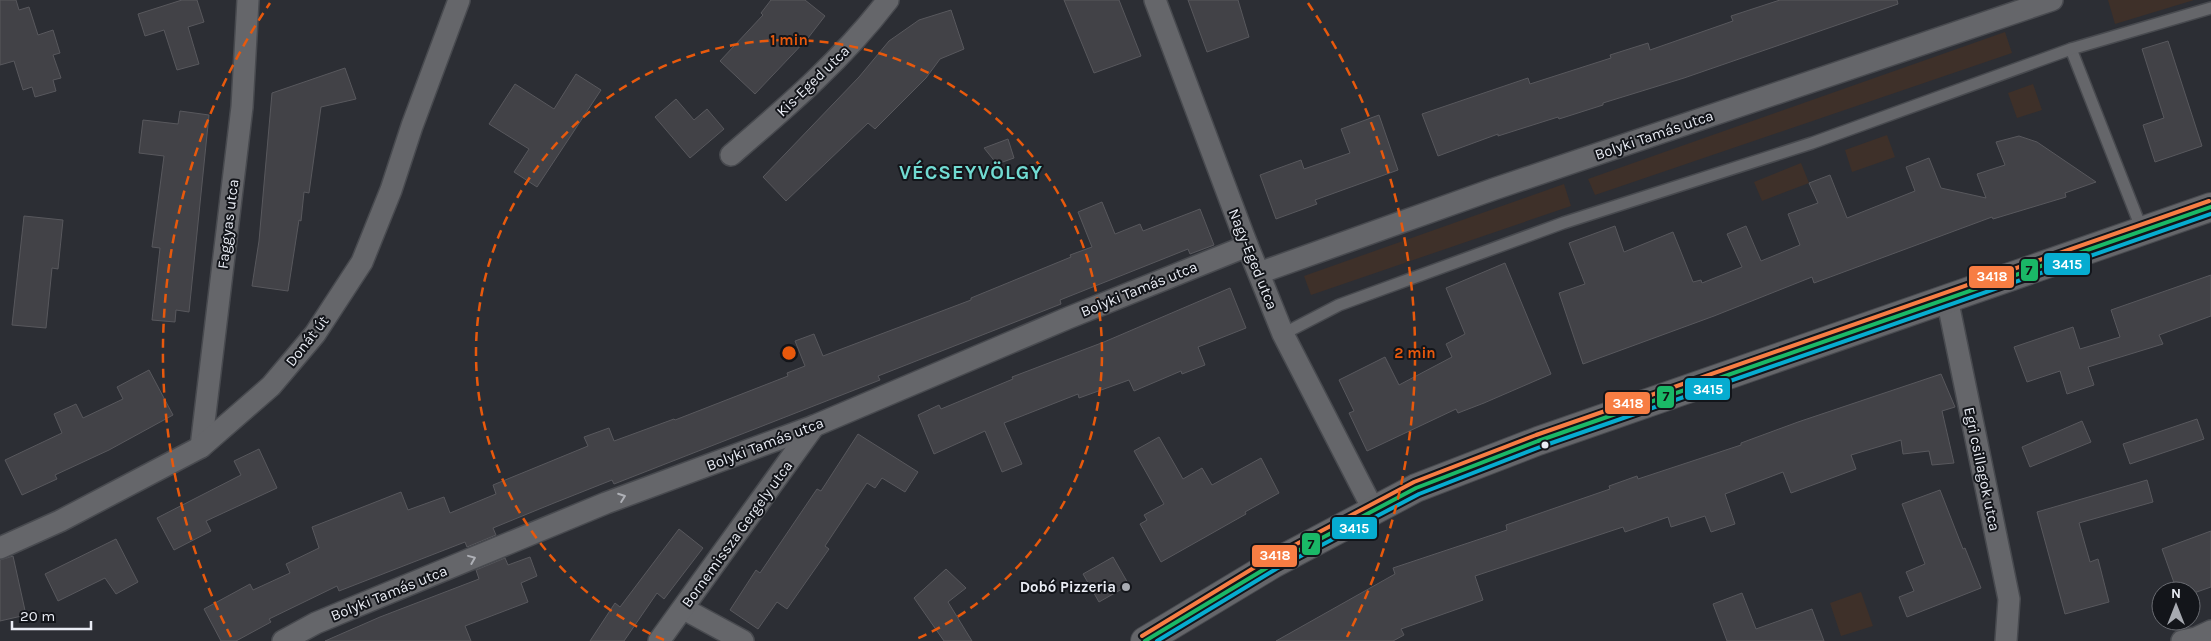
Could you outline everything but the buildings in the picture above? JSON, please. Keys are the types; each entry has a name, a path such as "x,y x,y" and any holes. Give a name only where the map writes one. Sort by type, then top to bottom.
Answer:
{"main road":[{"path":"1145,641 1273,564 1373,509 1416,488 1538,441 2211,207"}],"street":[{"name":"Faggyas utca","path":"201,447 242,107 248,0"},
{"name":"Donát út","path":"0,548 60,521 201,447 270,386 315,334 362,262 391,190 412,126 459,0"},
{"name":"Kis-Eged utca","path":"731,155 796,100 845,53 888,0"},
{"name":"Nagy-Eged utca","path":"1155,0 1283,334 1373,509"},
{"name":"Bolyki Tamás utca","path":"1259,273 1504,186 2052,0"},
{"name":"Bolyki Tamás utca","path":"283,641 316,623 606,503 814,426 1068,318 1248,246"},
{"name":"Egri csillagok utca","path":"1947,298 2009,599 2006,641"},
{"name":"Bornemissza Gergely utca","path":"659,641 684,609 814,426"},
{"path":"684,609 743,641"},
{"path":"2182,641 2196,638 2211,631"}],"lane":[{"path":"1283,334 1339,305 1563,223 1812,143 2071,49 2211,8"},
{"path":"2071,49 2142,230"}],"shaded area":[{"path":"2108,0 2194,0 2115,24"},
{"path":"2005,32 2012,53 1595,195 1588,179"},
{"path":"2033,84 2042,110 2017,118 2008,93"},
{"path":"1887,135 1895,157 1852,172 1845,150"},
{"path":"1801,163 1809,183 1762,201 1754,182"},
{"path":"1564,184 1571,206 1311,295 1304,276"},
{"path":"1861,592 1873,626 1841,636 1830,603"}],"transit line":[{"name":"3418","path":"1142,636 1270,558 1414,482 1536,435 2209,201"},
{"name":"7","path":"1145,641 1273,564 1416,488 1538,441 2211,207"},
{"name":"3415","path":"1157,641 1276,569 1419,494 1540,447 2211,214"}],"place":[{"name":"Dobó Pizzeria","path":"1126,587"}],"district":[{"name":"VÉCSEYVÖLGY","path":"971,172"}]}
